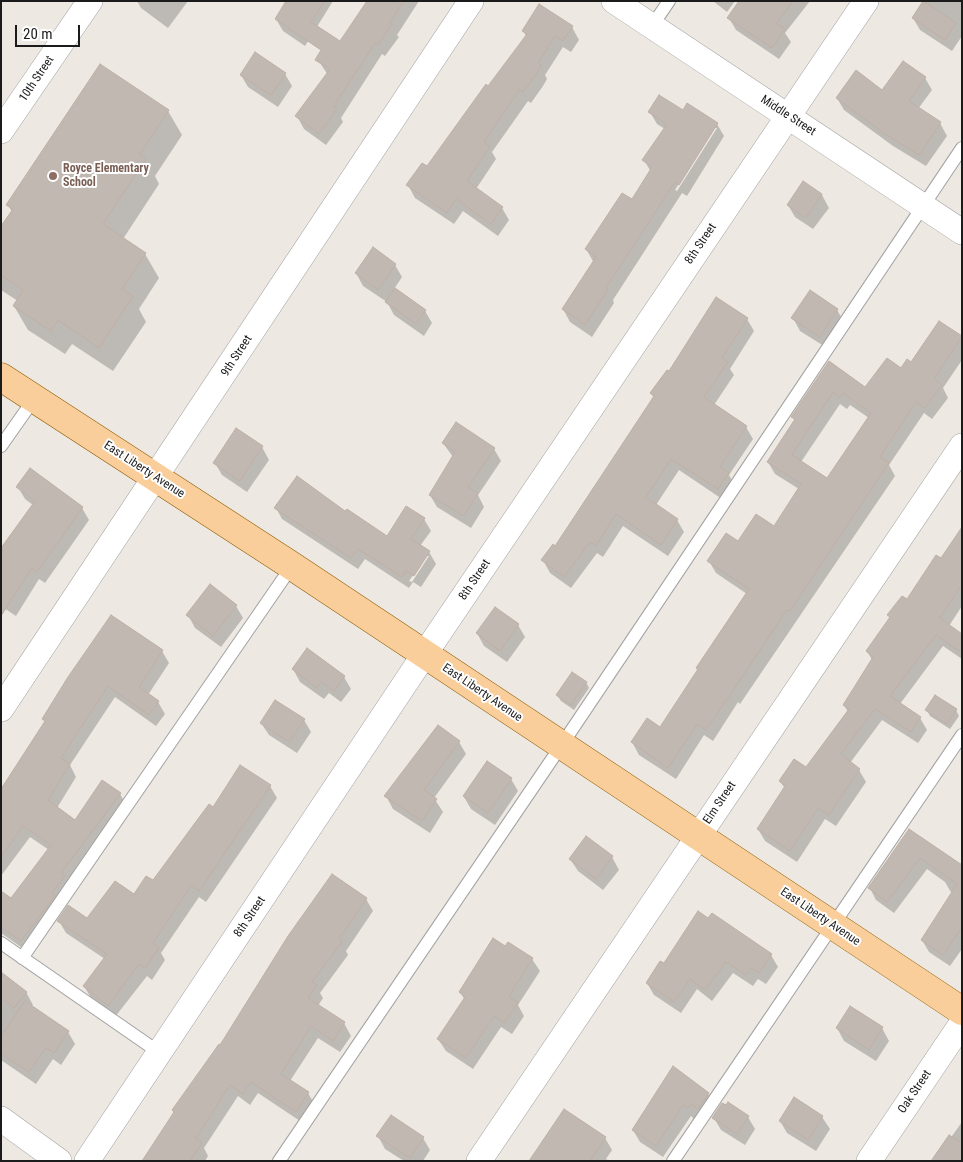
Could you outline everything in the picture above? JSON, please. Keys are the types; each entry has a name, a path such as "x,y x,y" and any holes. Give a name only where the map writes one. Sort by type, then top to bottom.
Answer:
{"main road":[{"name":"East Liberty Avenue","path":"1,377 292,566 962,1011"}],"street":[{"name":"10th Street","path":"1,131 90,1"},
{"name":"9th Street","path":"1,709 471,1"},
{"name":"Middle Street","path":"614,1 962,232"},
{"name":"8th Street","path":"87,1161 424,654 866,1"},
{"name":"Elm Street","path":"479,1161 962,446"},
{"name":"Oak Street","path":"869,1161 962,1023"},
{"path":"1,1119 59,1161"}],"lane":[{"path":"652,26 668,1"},
{"path":"280,1161 962,148"},
{"path":"1,446 34,399"},
{"path":"22,958 292,566"},
{"path":"673,1161 962,736"},
{"path":"1,943 160,1053"}],"building":[{"path":"286,1 325,1 311,22 340,41 367,1 404,1 378,45 375,43 334,106 337,109 319,134 295,116 330,69 315,60 321,50 275,19"},
{"path":"739,1 793,1 776,24 785,29 772,48 727,18"},
{"path":"923,1 956,23 945,40 912,18"},
{"path":"539,4 573,26 563,41 555,36 538,63 541,66 537,73 523,92 520,89 484,142 490,146 467,181 503,207 491,224 456,199 447,213 406,185 422,163 427,166 486,84 488,86 527,34 522,31"},
{"path":"255,52 286,73 271,95 240,75"},
{"path":"903,61 926,77 909,101 941,122 919,155 885,134 836,98 856,70 882,90"},
{"path":"100,64 169,110 140,154 146,159 103,224 146,253 122,289 133,296 99,348 58,320 51,331 13,306 23,290 1,275 1,226 13,209 6,205"},
{"path":"659,95 683,110 687,103 718,123 679,185 675,182 606,288 608,290 585,325 562,309 596,257 585,249 622,193 632,199 652,167 642,160 667,124 648,112"},
{"path":"803,181 822,194 806,218 787,205"},
{"path":"373,247 396,264 378,290 355,273"},
{"path":"395,288 426,310 416,324 385,302"},
{"path":"810,290 838,309 820,337 791,318"},
{"path":"716,297 748,318 722,358 728,362 704,397 747,426 720,467 729,473 718,489 671,459 646,497 678,519 661,545 616,514 596,546 590,542 564,577 541,560 553,544 555,546 654,396 650,393 667,370 669,371"},
{"path":"939,321 962,336 934,379 942,385 925,408 916,402 880,457 889,463 790,611 787,610 706,730 697,724 668,768 631,742 647,718 660,727 698,669 696,668 749,589 707,561 726,533 738,541 756,514 774,526 801,484 767,462 795,419 791,417 829,361 865,387 887,358 901,368 907,359 911,362","holes":["833,392 840,398 843,393 871,413 827,478 792,455"]},
{"path":"456,422 495,448 468,487 478,493 464,516 429,495 455,452 442,443"},
{"path":"236,428 263,446 240,481 213,463"},
{"path":"30,468 83,507 37,572 32,568 1,616 1,548 35,501 16,487"},
{"path":"297,476 345,511 347,509 387,536 406,506 425,518 411,539 430,551 414,576 406,571 402,577 358,549 351,558 274,508"},
{"path":"962,527 962,584 940,618 962,634 962,653 936,635 890,696 921,717 911,732 875,709 841,754 860,769 829,815 818,808 790,851 757,829 785,786 779,781 794,759 806,767 849,709 843,705 873,657 866,651 890,617 887,615 902,596 907,599 936,555 941,558"},
{"path":"210,584 237,605 213,636 186,615"},
{"path":"495,607 519,624 500,651 476,633"},
{"path":"111,615 163,650 139,687 159,701 149,715 108,686 61,758 70,764 48,800 75,820 102,780 121,793 61,873 65,876 52,893 55,896 21,941 1,927 1,891 11,898 51,845 23,826 1,857 1,789 45,721 42,719 68,677"},
{"path":"307,648 345,676 334,691 321,682 317,688 292,669"},
{"path":"572,672 587,682 571,705 556,695"},
{"path":"935,695 957,709 947,724 925,710"},
{"path":"275,700 305,719 289,742 260,723"},
{"path":"438,725 460,741 424,790 437,799 422,821 384,796"},
{"path":"487,761 512,778 488,813 463,796"},
{"path":"240,765 271,785 199,891 191,886 153,943 159,948 145,968 139,964 108,1006 83,986 107,954 57,921 68,905 87,918 115,881 134,894 146,876 153,880 209,804 213,807"},
{"path":"909,829 962,865 962,927 943,955 921,940 957,884 920,858 887,902 868,888"},
{"path":"586,836 613,856 596,879 569,859"},
{"path":"332,874 367,898 339,939 342,942 312,982 317,985 308,998 345,1022 333,1041 311,1026 281,1074 309,1092 296,1112 251,1082 242,1094 230,1085 196,1138 202,1143 190,1161 142,1161 174,1112 172,1110 220,1045 288,936"},
{"path":"698,911 708,918 712,913 772,954 759,973 751,968 746,975 726,962 705,990 690,979 674,1002 646,983 660,961 664,963"},
{"path":"493,938 505,946 508,942 533,958 509,996 518,1003 504,1023 494,1016 466,1058 437,1039 465,997 459,992"},
{"path":"1,972 27,992 14,1008 1,998"},
{"path":"25,1001 69,1031 54,1053 46,1048 29,1072 1,1054 1,1036"},
{"path":"850,1006 883,1027 869,1050 836,1028"},
{"path":"673,1066 709,1093 698,1109 691,1104 688,1108 683,1105 656,1146 632,1130"},
{"path":"794,1097 823,1116 808,1140 779,1121"},
{"path":"728,1102 749,1116 737,1134 712,1118 722,1103 726,1105"},
{"path":"564,1109 606,1137 590,1161 529,1161"},
{"path":"391,1115 424,1137 410,1158 376,1136"},
{"path":"949,1135 962,1143 962,1161 931,1161"}],"place":[{"name":"Royce Elementary School","path":"53,176"}]}
